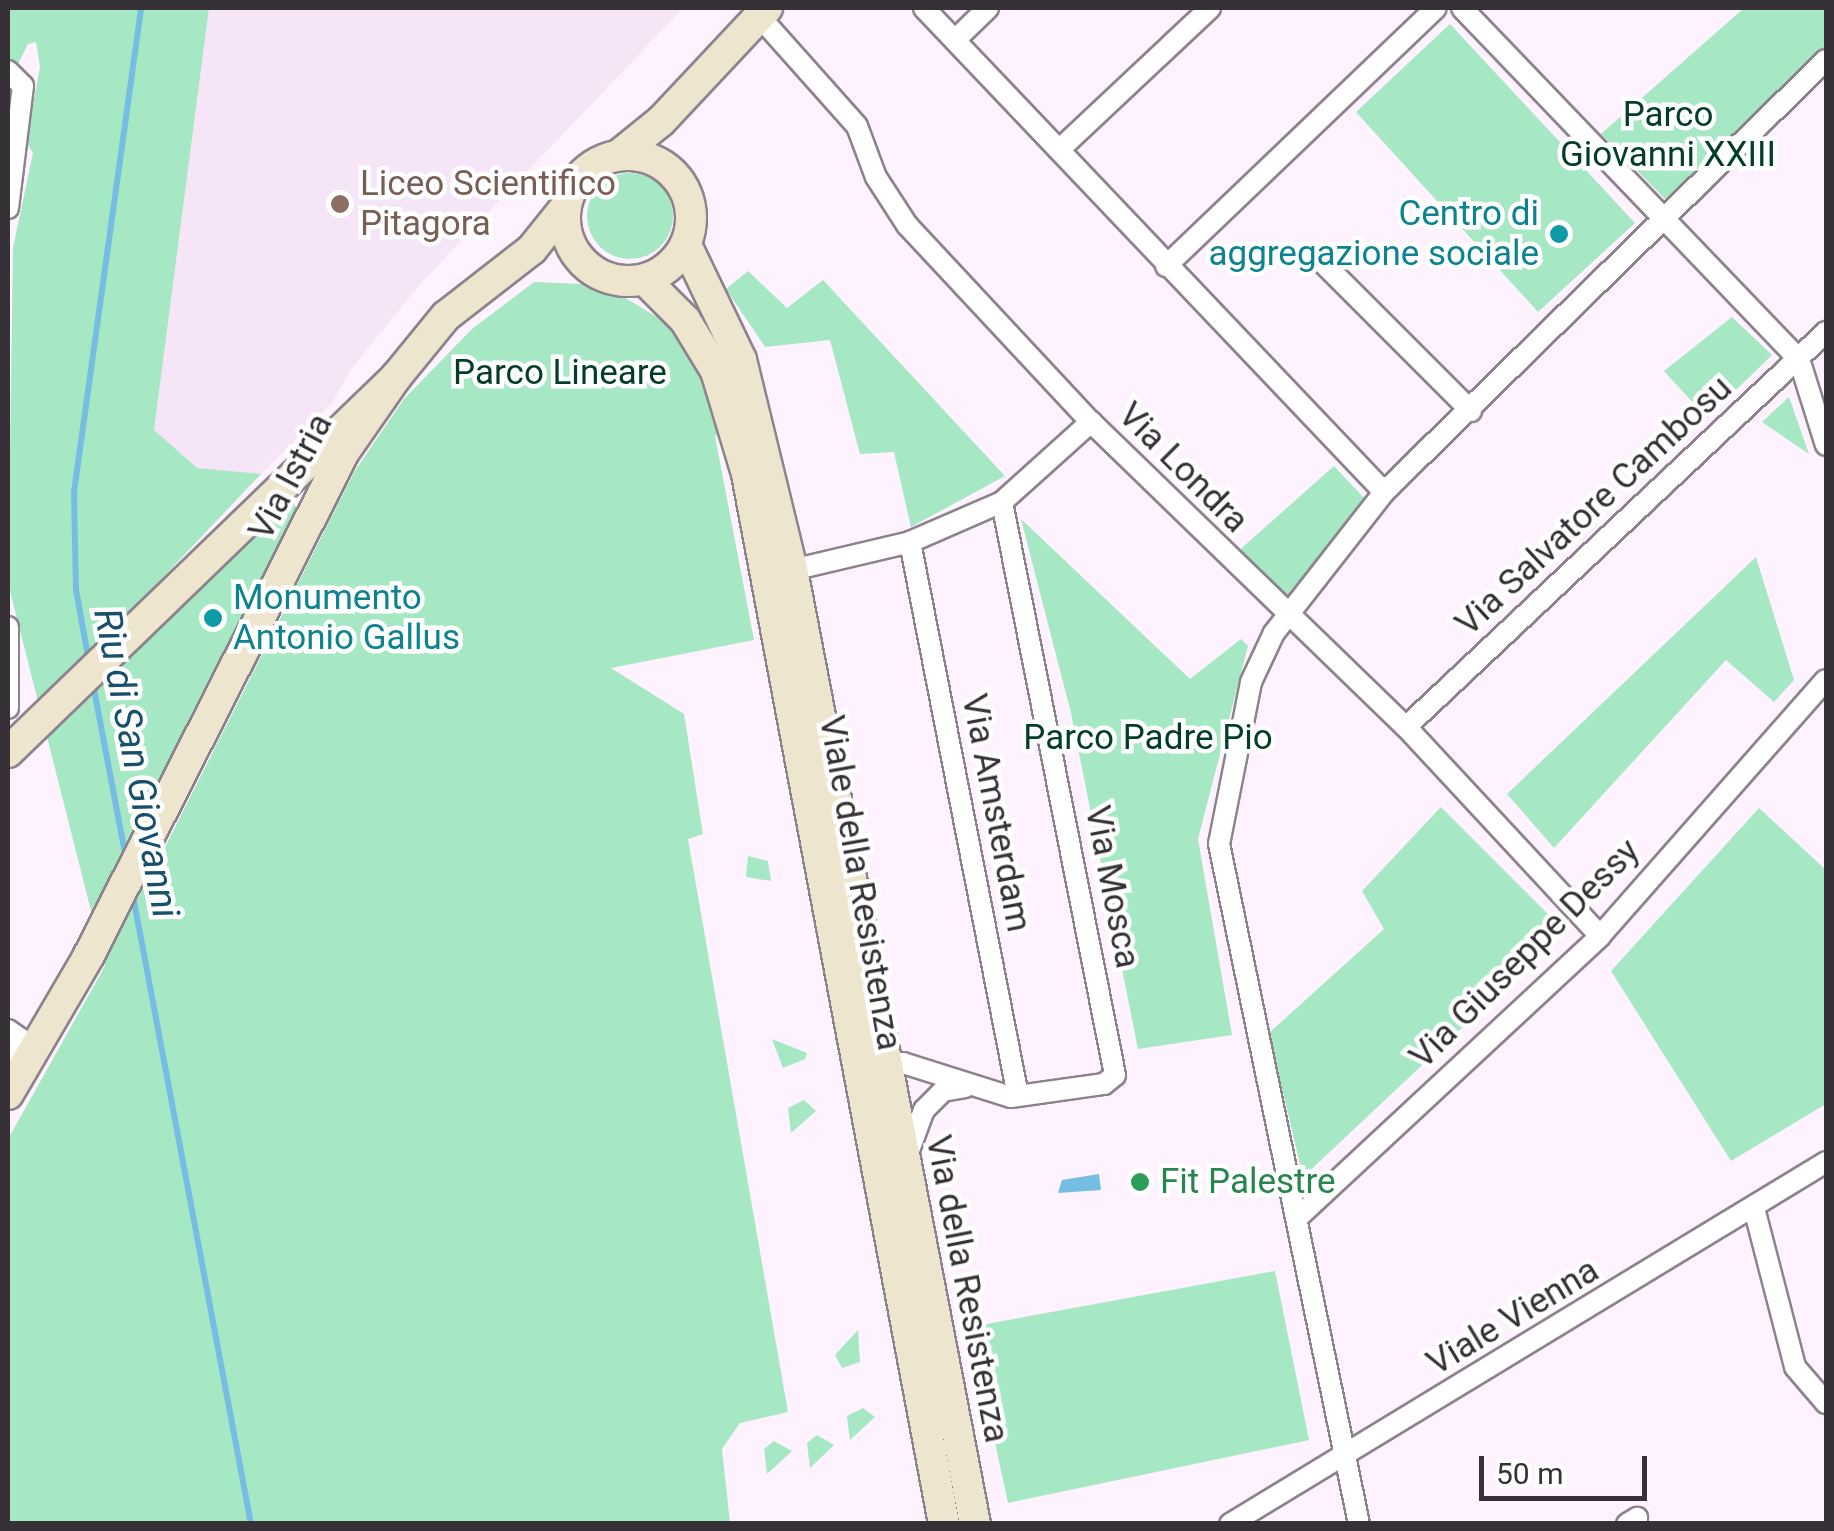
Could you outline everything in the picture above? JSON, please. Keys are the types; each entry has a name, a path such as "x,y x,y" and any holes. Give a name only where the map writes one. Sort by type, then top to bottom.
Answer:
{"street":[{"path":"924,8 1384,492"},
{"path":"955,40 988,8"},
{"path":"1060,149 1210,8"},
{"path":"1166,266 1436,8"},
{"path":"1462,8 1798,359 1826,445"},
{"path":"8,752 396,377 446,316 532,249 565,208 584,172 619,155 684,95 763,12"},
{"name":"Via Londra","path":"763,12 856,126 876,177 907,225 1091,422 1288,619 1406,728 1600,936"},
{"path":"1358,1524 1218,844 1251,682 1288,619 1384,492 1826,60"},
{"path":"8,71 24,86 8,208"},
{"path":"501,270 552,262 588,266 606,277 646,281 686,245 692,210 675,174 672,133 684,95"},
{"path":"619,155 649,158 675,174"},
{"path":"565,208 566,230 588,266"},
{"name":"Viale della Resistenza","path":"686,245 742,360 792,570 885,1067"},
{"path":"1324,264 1471,411"},
{"name":"Viale della Resistenza","path":"646,281 684,320 716,371 748,474 944,1524"},
{"name":"Via Salvatore Cambosu","path":"1406,728 1826,332"},
{"name":"Via Istria","path":"8,1094 88,957 344,452 396,377"},
{"path":"792,570 910,542 1002,502 1091,422"},
{"name":"Via Mosca","path":"885,1067 902,1063 967,1086 1018,1096 1104,1084 1115,1075 1002,502"},
{"name":"Via Amsterdam","path":"910,542 1018,1096"},
{"path":"8,627 8,708"},
{"name":"Via Giuseppe Dessy","path":"1297,1218 1600,936 1826,680"},
{"path":"8,1030 21,1039 8,1061"},
{"name":"Via della Resistenza","path":"885,1067 975,1524"},
{"path":"905,1165 924,1110 943,1090 967,1086"},
{"name":"Viale Vienna","path":"1230,1524 1826,1162"},
{"path":"1754,1208 1795,1367 1826,1403"}],"shaded area":[{"name":"Liceo Scientifico Pitagora","path":"209,8 683,8 422,282 351,369 332,403 261,474 196,469 154,430"}],"green space":[{"name":"Parco Lineare","path":"8,8 209,8 154,430 197,468 261,474 113,630 126,658 288,495 298,510 151,800 160,857 354,472 404,399 472,329 534,282 581,284 624,297 670,325 704,382 720,434 715,436 754,640 611,668 684,714 703,834 688,839 788,1412 740,1423 722,1449 730,1523 8,1523 8,1139 105,966 8,583 13,248 33,153 26,142 40,67 36,42 28,44 18,64 8,57"},
{"name":"Parco Giovanni XXIII","path":"1744,8 1826,8 1826,46 1666,200 1601,134"},
{"path":"1450,24 1635,223 1538,312 1356,112"},
{"path":"630,173 654,180 666,192 673,216 666,240 654,252 630,259 606,252 594,240 587,216 594,192 606,180"},
{"path":"748,271 787,308 823,280 1005,476 911,527 894,452 860,454 830,340 765,347 726,289"},
{"path":"1732,317 1772,355 1707,418 1664,371"},
{"path":"1789,397 1809,454 1762,422"},
{"path":"1334,466 1365,499 1286,602 1235,554"},
{"name":"Parco Padre Pio","path":"1021,519 1190,679 1241,639 1248,646 1198,839 1232,1035 1138,1049 1071,713"},
{"path":"1756,557 1794,680 1774,702 1726,660 1554,848 1507,794"},
{"path":"1441,807 1565,931 1303,1177 1269,1033 1384,929 1362,891"},
{"path":"1759,808 1826,870 1826,1104 1731,1161 1611,971"},
{"path":"748,856 768,861 771,881 746,877"},
{"path":"772,1039 807,1053 805,1059 783,1068"},
{"path":"804,1100 816,1111 791,1133 788,1108"},
{"path":"1275,1271 1309,1440 1008,1503 970,1327"},
{"path":"858,1330 860,1362 842,1368 835,1355"},
{"path":"863,1408 875,1417 850,1440 847,1416"},
{"path":"817,1435 834,1445 810,1468 807,1443"},
{"path":"774,1441 792,1451 767,1474 764,1449"}],"water":[{"path":"1099,1174 1101,1190 1058,1193 1062,1180"}],"waterway":[{"name":"Riu di San Giovanni","path":"89,662 76,590 74,492 141,8"},
{"name":"Riu di San Giovanni","path":"93,684 126,859"},
{"name":"Riu di San Giovanni","path":"133,896 251,1524"}],"place":[{"name":"Liceo Scientifico Pitagora","path":"340,204"},
{"name":"Centro di aggregazione sociale","path":"1559,234"},
{"name":"Monumento Antonio Gallus","path":"213,618"},
{"name":"Fit Palestre","path":"1140,1182"}]}
